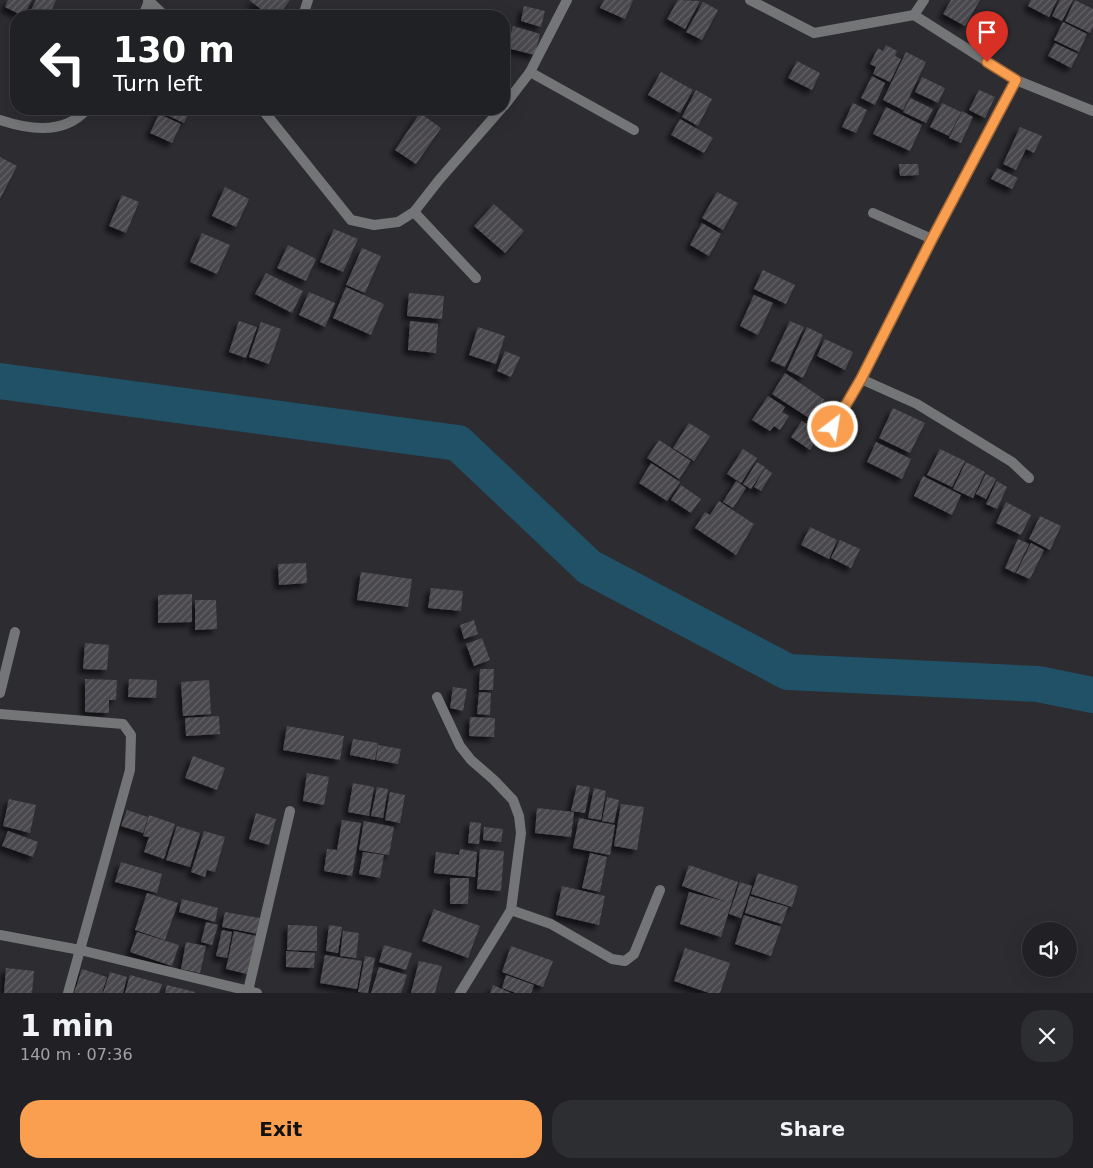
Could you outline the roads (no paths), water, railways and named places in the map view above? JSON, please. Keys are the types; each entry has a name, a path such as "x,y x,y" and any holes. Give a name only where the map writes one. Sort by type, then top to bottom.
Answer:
{"street":[{"path":"149,0 159,10"},
{"path":"510,98 530,72 567,0"},
{"path":"750,0 814,33 914,15 1016,80 1093,111"},
{"path":"914,15 924,0"},
{"path":"530,72 634,130"},
{"path":"833,427 861,379 1016,80"},
{"path":"0,120 15,125 60,128 82,115"},
{"path":"267,115 351,220 374,225 398,222 414,212 439,180 497,115"},
{"path":"414,212 476,278"},
{"path":"873,213 932,239"},
{"path":"861,379 917,404 1012,462 1029,478"},
{"path":"0,693 15,632"},
{"path":"436,697 460,746 471,760 503,789 517,808 520,833 511,910 460,993"},
{"path":"0,714 123,724 131,735 130,770 68,993"},
{"path":"0,935 80,950 252,992 290,811"},
{"path":"511,910 551,924 612,959 625,961 634,954 660,890"}],"waterway":[{"path":"0,381 458,443 589,567 788,672 1038,684 1093,695"}]}
